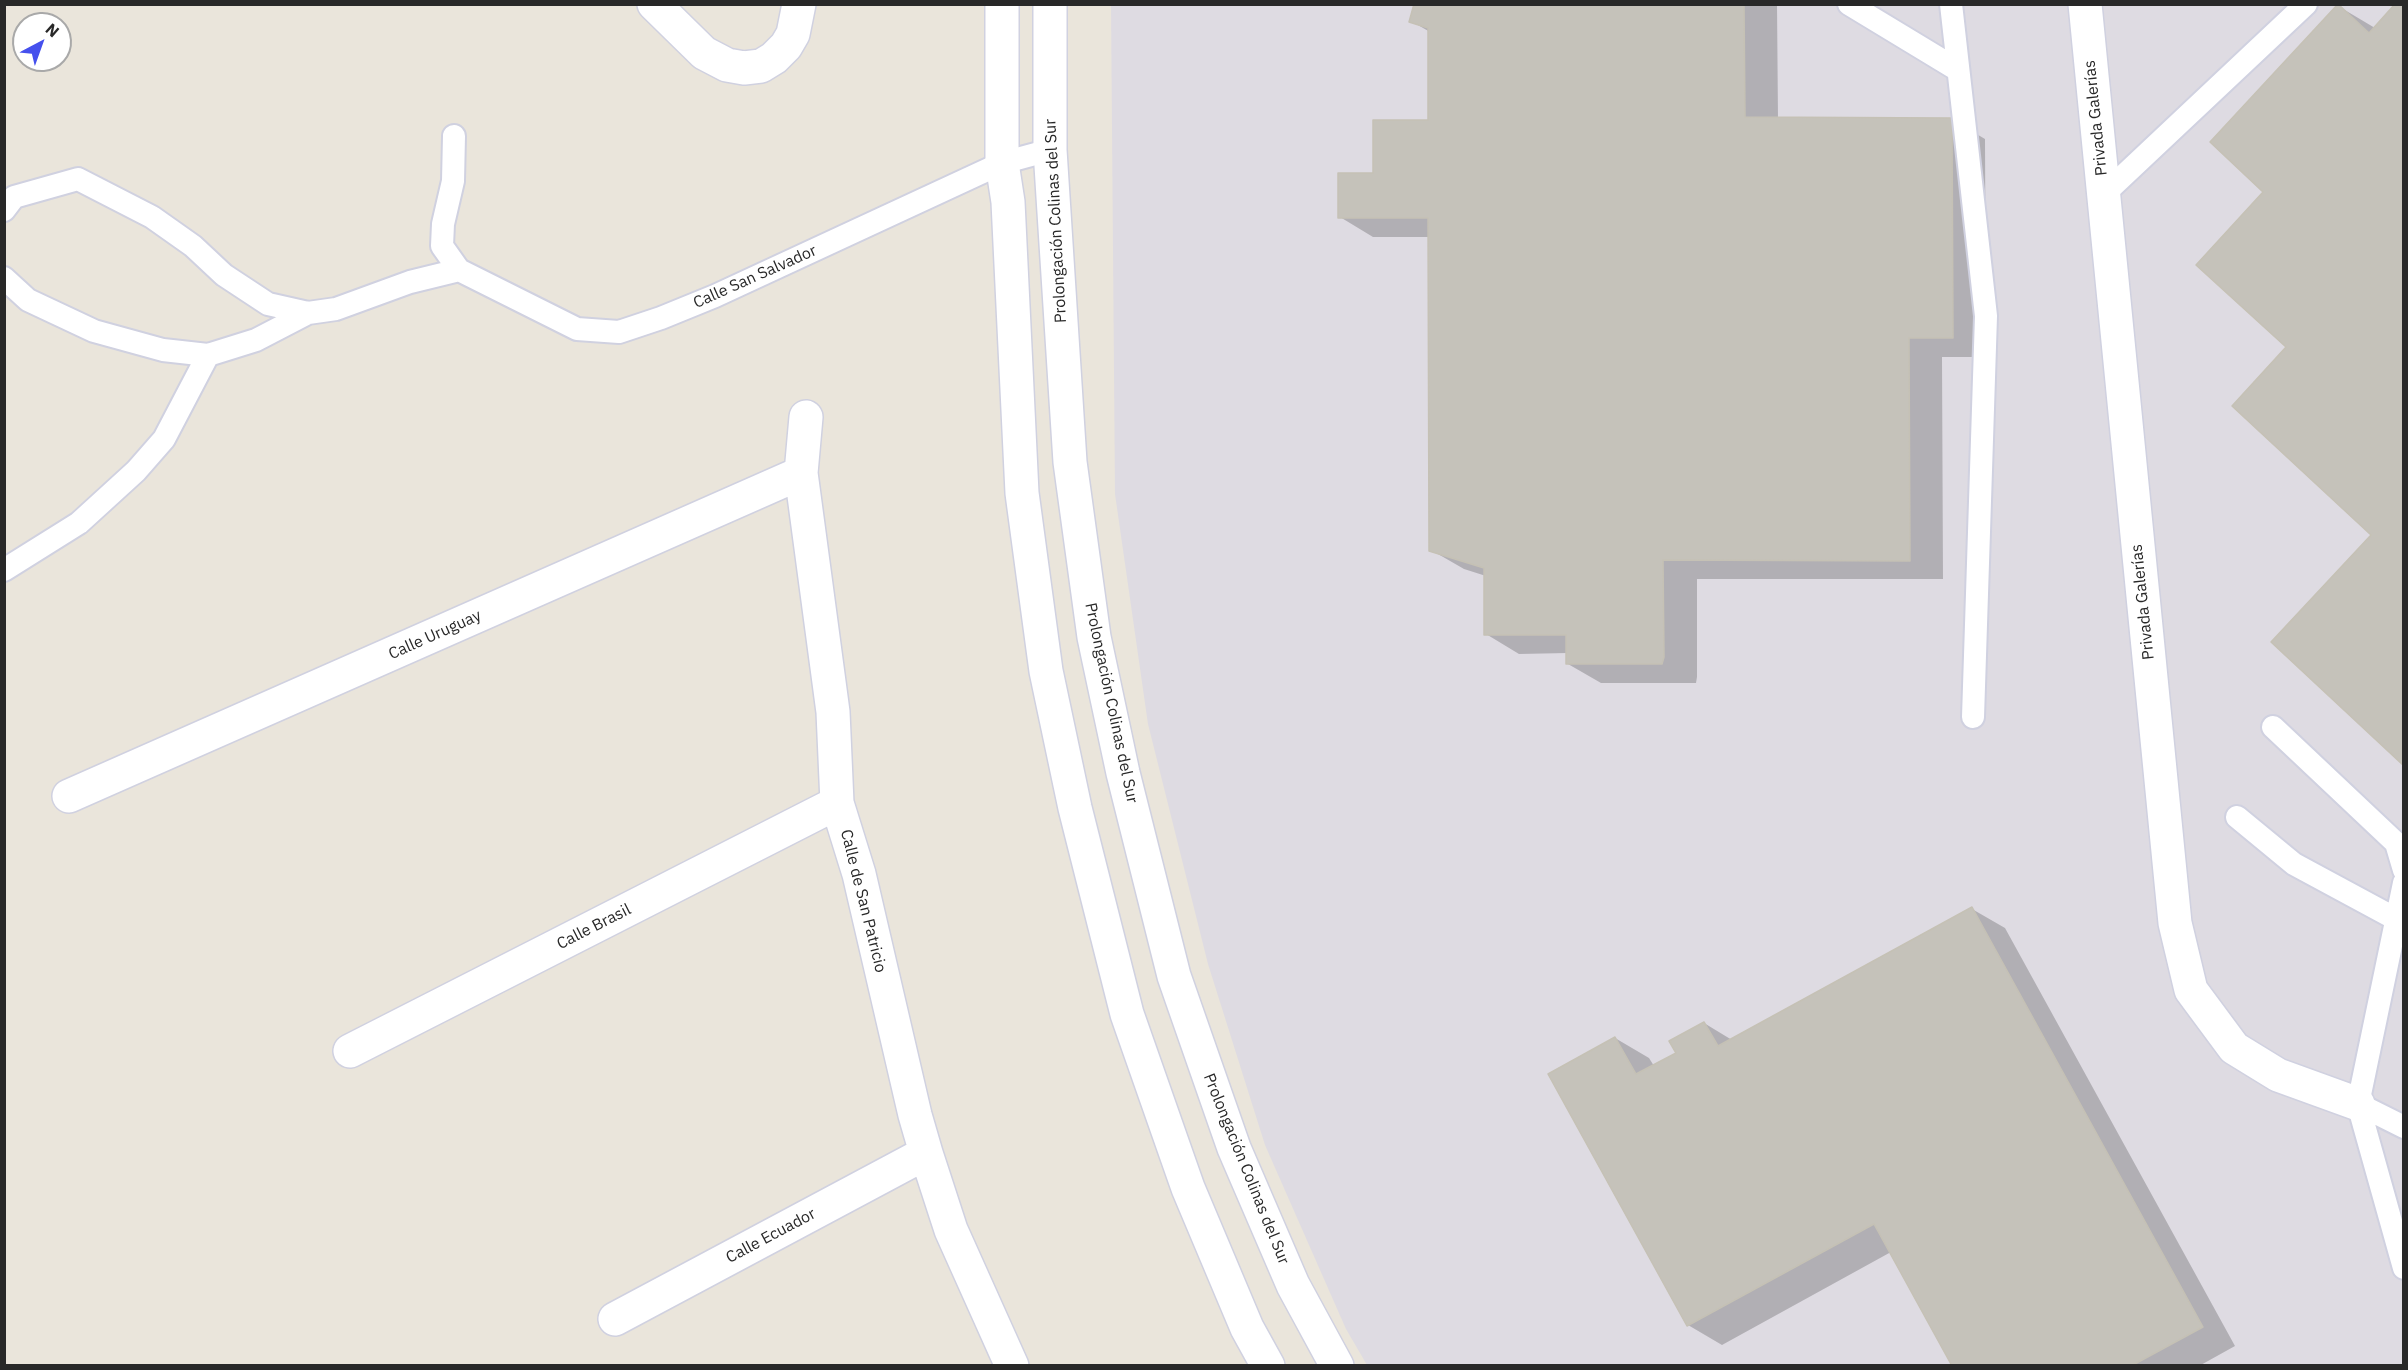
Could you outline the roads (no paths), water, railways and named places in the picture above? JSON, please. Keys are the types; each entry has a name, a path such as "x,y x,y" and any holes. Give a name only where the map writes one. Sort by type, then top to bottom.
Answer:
{"street":[{"path":"654,4 704,53 727,65 744,68 761,66 774,58 786,46 793,34 799,4"},
{"path":"1002,4 1002,163 1008,202 1022,494 1046,671 1075,808 1127,1014 1188,1188 1247,1328 1268,1365"},
{"name":"Prolongación Colinas del Sur","path":"1050,4 1050,150 1070,462 1094,637 1123,773 1174,976 1234,1148 1293,1285 1337,1365"},
{"name":"Privada Galerías","path":"2085,4 2175,923 2191,990 2234,1048 2278,1075 2358,1104"},
{"name":"Calle de San Patricio","path":"806,417 801,473 833,712 837,803 859,874 915,1115 926,1153 951,1230 1012,1365"},
{"name":"Calle Uruguay","path":"69,796 801,473"},
{"name":"Calle Brasil","path":"350,1051 837,803"},
{"name":"Calle Ecuador","path":"615,1319 926,1153"}],"lane":[{"path":"1849,4 1958,70"},
{"path":"1951,4 1986,316 1973,717"},
{"path":"2103,195 2306,4"},
{"path":"4,278 28,300 94,331 163,351 208,356 256,340 308,313 336,309 410,282 459,270 442,246 443,224 453,181 454,136"},
{"name":"Calle San Salvador","path":"459,270 577,329 619,332 715,296 1002,163 1050,150"},
{"path":"4,210 14,197 78,179 152,218 193,246 224,275 268,304 308,313"},
{"path":"4,570 79,523 136,471 164,439 208,356"},
{"path":"2272,727 2396,843 2403,870"},
{"path":"2237,816 2294,864 2396,919"},
{"path":"2403,883 2358,1104 2403,1268"},
{"path":"2358,1104 2403,1127"}]}
